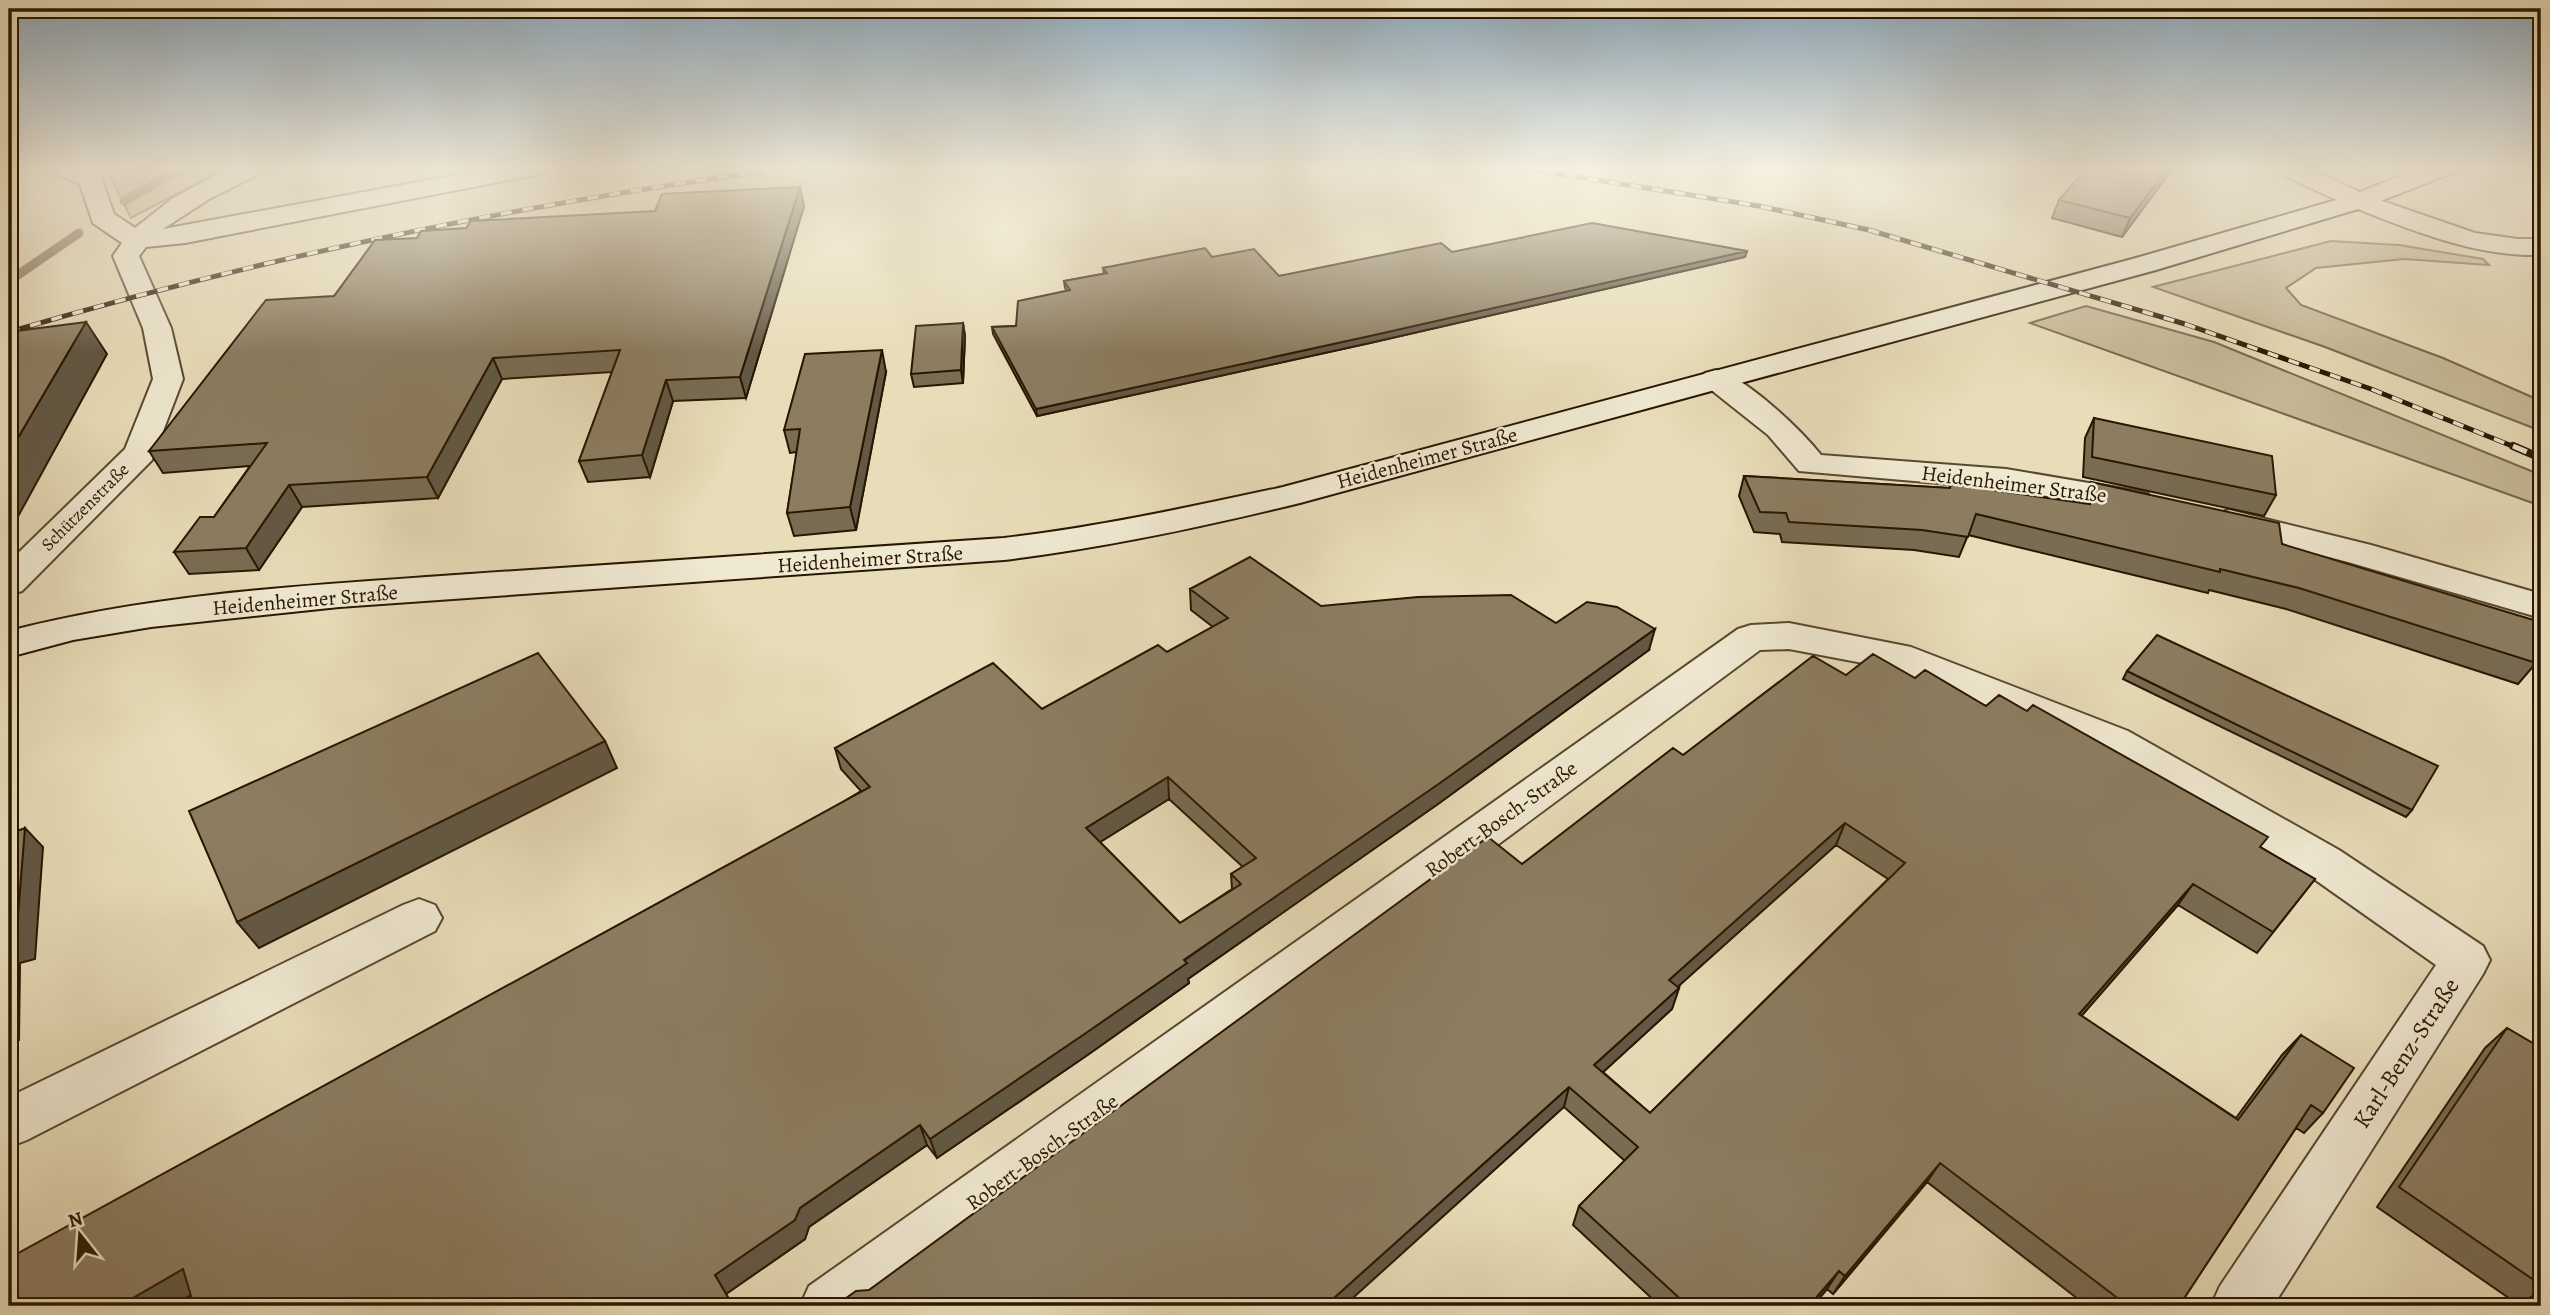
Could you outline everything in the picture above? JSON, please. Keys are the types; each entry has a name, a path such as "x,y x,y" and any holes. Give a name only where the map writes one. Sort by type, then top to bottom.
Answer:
{"street":[{"path":"119,229 135,240 214,229"},
{"path":"135,240 149,229"},
{"name":"Heidenheimer Straße","path":"9,644 73,627 151,615 339,595 930,556 1077,540 1288,496 2033,295 2261,229"},
{"path":"2443,229 2496,245 2541,247"},
{"name":"Schützenstraße","path":"9,583 140,453 168,379 157,328 126,256 135,240"},
{"name":"Heidenheimer Straße","path":"1716,379 1781,430 1799,447 1811,464 2006,479 2082,490 2184,511 2358,553 2541,606"},
{"path":"9,666 89,632 151,615"},
{"name":"Robert-Bosch-Straße","path":"830,1306 1751,638 1789,636 1897,656 2114,741 2235,810"},
{"name":"Karl-Benz-Straße","path":"2235,810 2323,862 2466,960 2240,1306"},
{"path":"9,1123 419,918"}],"shaded area":[{"path":"2331,241 2399,245 2483,259 2489,265 2404,259 2316,268 2286,288 2301,305 2443,358 2541,401 2541,431 2325,347 2153,287"},
{"path":"2086,306 2214,342 2541,475 2541,506 2030,323"}],"building":[{"path":"787,229 740,377 666,380 642,455 579,461 620,350 493,358 427,477 289,485 246,548 174,552 200,517 214,517 267,443 149,451 266,300 334,296 375,240 417,238 421,231"},
{"path":"1561,229 1627,229 1747,251 1036,409 992,327 1016,326 1018,301 1070,290 1064,281 1107,273 1103,268 1205,248 1212,257 1254,249 1279,276 1441,243 1452,252"},
{"path":"86,322 9,453 9,332"},
{"path":"963,323 961,370 911,374 916,326"},
{"path":"882,350 850,507 787,513 800,429 784,430 805,354"},
{"path":"2094,418 2272,456 2276,495 2092,457"},
{"path":"1744,476 1950,488 1951,484 2090,504 2091,482 2279,523 2282,544 2537,621 2536,663 2299,588 1976,514 1968,537 1922,530 1789,522 1786,513 1760,512"},
{"path":"1250,557 1321,606 1418,597 1511,595 1556,623 1587,602 1617,607 1655,629 1440,783 1184,960 1187,963 930,1139 920,1125 800,1208 795,1220 715,1275 733,1306 194,1306 183,1269 119,1306 9,1306 9,1258 870,787 835,748 993,663 1042,709 1158,645 1167,652 1228,618 1190,589","holes":["1168,777 1256,858 1231,874 1241,884 1180,923 1086,828"]},
{"path":"2157,635 2438,766 2412,810 2127,671"},
{"path":"538,653 605,741 237,922 189,811"},
{"path":"1873,654 1915,678 1925,670 1986,706 1999,695 2027,711 2033,705 2268,837 2260,847 2315,879 2273,932 2193,884 2079,1014 2238,1120 2301,1035 2354,1068 2323,1113 2311,1105 2179,1306 2128,1306 1940,1163 1845,1276 1839,1271 1809,1306 1688,1306 1579,1206 1638,1147 1569,1087 1325,1306 835,1306 856,1291 869,1290 1488,837 1522,864 1673,748 1683,755 1813,656 1846,675","holes":["1845,823 1905,863 1650,1113 1594,1065 1679,988 1669,980"]},
{"path":"25,828 16,941 9,943 9,834"},
{"path":"2507,1028 2541,1048 2541,1285 2399,1187"}],"waterway":[{"path":"9,281 79,233"}],"railway":[{"path":"9,332 202,279 424,229"},
{"path":"1866,229 2185,324 2371,389 2517,448"},
{"path":"2513,446 2541,458"}]}
